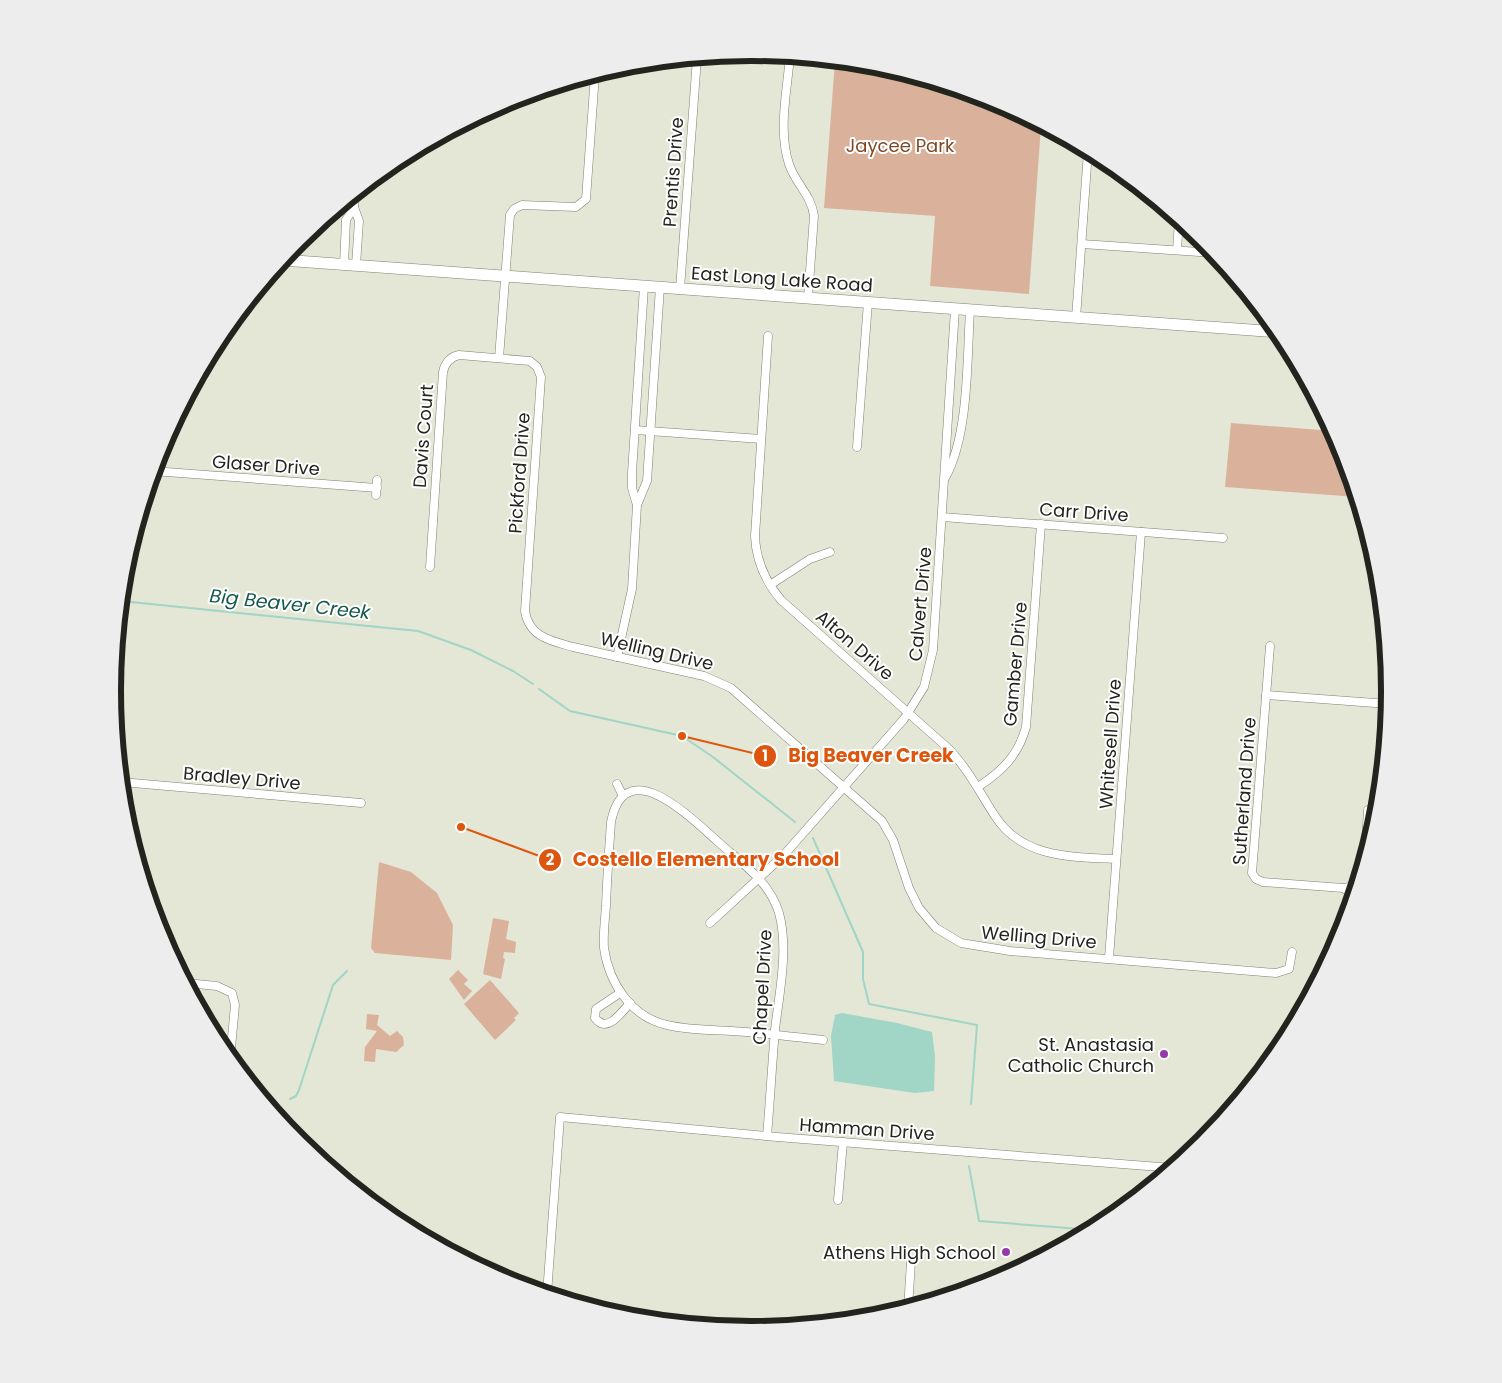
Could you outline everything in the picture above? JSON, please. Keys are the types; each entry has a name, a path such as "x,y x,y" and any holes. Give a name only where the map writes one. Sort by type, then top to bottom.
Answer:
{"main road":[{"name":"East Long Lake Road","path":"291,261 1268,331"}],"street":[{"path":"790,63 785,148 791,170 812,203 814,216 808,298"},
{"name":"Prentis Drive","path":"680,289 697,64"},
{"path":"499,358 509,221 514,209 522,205 576,207 586,199 594,81"},
{"path":"1076,318 1087,159"},
{"path":"354,202 359,221 356,265"},
{"path":"344,264 346,220 354,207"},
{"path":"1177,250 1178,229"},
{"path":"1082,244 1203,252"},
{"path":"617,657 632,590 637,505 632,480 644,286"},
{"path":"637,505 647,481 660,287"},
{"path":"857,447 868,302"},
{"name":"Calvert Drive","path":"710,922 760,879 783,856 910,712 924,687 931,662 946,478 944,461 955,309"},
{"name":"Calvert Drive","path":"946,478 954,463 959,447 970,310"},
{"name":"Alton Drive","path":"768,336 756,545 759,562 770,585 781,600 910,712 956,756 1003,827 1026,845 1040,851 1058,855 1116,859"},
{"name":"Davis Court","path":"430,567 444,368 450,358 460,355 499,358"},
{"name":"Pickford Drive","path":"499,358 530,361 537,367 541,377 525,611 527,622"},
{"path":"639,368 654,369"},
{"path":"949,390 964,391"},
{"path":"635,430 762,439"},
{"name":"Glaser Drive","path":"161,472 377,488"},
{"name":"Carr Drive","path":"942,517 1223,538"},
{"name":"Gamber Drive","path":"978,787 998,774 1008,762 1021,743 1026,727 1041,524"},
{"name":"Whitesell Drive","path":"1109,958 1140,532"},
{"path":"770,585 810,559 830,552"},
{"name":"Welling Drive","path":"527,622 534,632 553,642 704,676 731,688 882,821 893,840 914,900 924,916 944,934 975,947 1276,973 1286,971 1290,966 1292,952"},
{"name":"Sutherland Drive","path":"1270,646 1252,873 1256,879 1263,882 1342,888 1350,887"},
{"path":"1266,695 1381,703"},
{"name":"Bradley Drive","path":"127,783 360,803"},
{"path":"616,784 623,796 614,808 611,822 604,946 612,979 620,993 649,1019 666,1025 823,1040"},
{"name":"Chapel Drive","path":"623,796 638,791 659,795 681,809 760,879 774,901 781,924 782,960 767,1136"},
{"path":"1367,822 1368,810"},
{"name":"Sutherland Drive","path":"1342,888 1349,892"},
{"path":"193,984 217,986 232,992 235,1006 231,1048"},
{"path":"620,993 596,1009 595,1018 598,1022 604,1024 611,1022 630,1003"},
{"name":"Hamman Drive","path":"547,1288 560,1117 767,1136 1164,1167"},
{"path":"838,1200 843,1142"},
{"path":"909,1301 912,1262"}],"green space":[{"name":"Jaycee Park","path":"835,67 874,73 954,95 992,109 1041,132 1029,294 930,286 935,216 824,208"},
{"path":"1231,423 1324,430 1350,496 1225,487"},
{"path":"379,862 411,872 437,893 453,925 451,960 375,953 371,948"},
{"path":"493,918 509,921 506,939 516,942 515,953 504,952 503,958 505,959 501,979 483,974"},
{"path":"458,970 468,980 464,984 472,991 464,1000 449,979"},
{"path":"490,980 519,1013 514,1018 516,1020 495,1040 464,1004"},
{"path":"367,1014 379,1015 377,1025 390,1036 397,1031 403,1037 404,1045 396,1052 376,1049 375,1062 364,1061 365,1047 377,1031 366,1029"}],"water":[{"path":"842,1013 897,1023 932,1032 935,1056 934,1091 915,1093 834,1081 831,1036 835,1015"}],"waterway":[{"name":"Big Beaver Creek","path":"127,602 418,631 471,650 513,671 533,684"},
{"name":"Big Beaver Creek","path":"539,689 570,711 682,736 713,757 795,822"},
{"name":"Big Beaver Creek","path":"813,838 863,952 863,979 869,1004 977,1025 971,1104"},
{"path":"290,1099 296,1096 299,1090 333,985 347,971"},
{"name":"Big Beaver Creek","path":"969,1166 979,1221 1079,1229"}],"place":[{"name":"Big Beaver Creek","path":"682,736"},
{"name":"Costello Elementary School","path":"461,827"},
{"name":"St. Anastasia Catholic Church","path":"1164,1054"},
{"name":"Athens High School","path":"1006,1252"}]}
